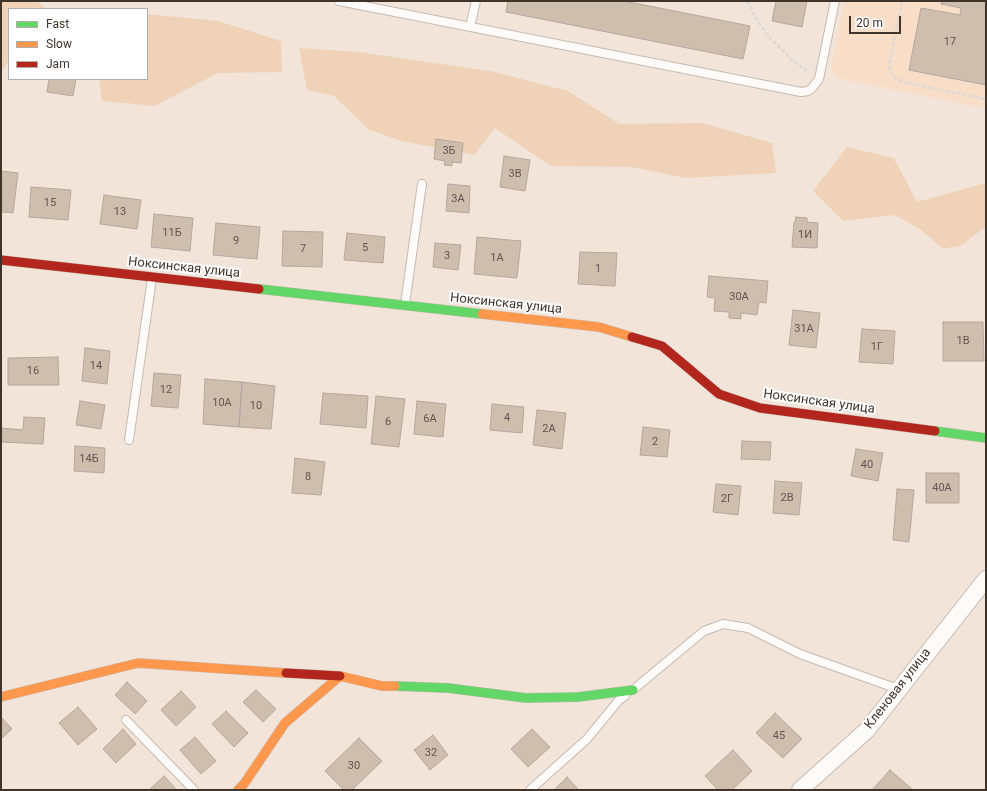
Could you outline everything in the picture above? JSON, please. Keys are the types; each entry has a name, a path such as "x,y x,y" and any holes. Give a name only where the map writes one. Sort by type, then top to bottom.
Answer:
{"street":[{"name":"Ноксинская улица","path":"2,260 599,327 662,346 719,394 760,408 986,438"},
{"name":"Кленовая улица","path":"800,790 867,730 986,579"},
{"path":"1,697 138,663 242,671 340,676 382,686 448,688 526,698 578,697 633,690"},
{"path":"244,787 285,723 340,676"}],"lane":[{"path":"339,1 360,3 470,27 801,92 808,91 820,79 835,1"},
{"path":"470,27 476,1"},
{"path":"405,305 422,184"},
{"path":"1,271 2,260"},
{"path":"129,440 152,277"},
{"path":"530,790 587,739 619,700 704,631 723,624 748,628 800,654 898,689"},
{"path":"126,720 194,790"}],"path":[{"path":"747,1 758,22 780,48 792,60 820,79"},
{"path":"902,1 889,65 893,76 903,82 986,99"}],"shaded area":[{"path":"1,1 37,1 45,8 8,8 8,62 1,72"},
{"path":"845,1 986,1 986,108 836,78 831,69"},
{"path":"148,14 218,21 281,41 282,72 218,73 154,106 102,101 99,80 148,80"},
{"path":"299,48 358,52 490,71 568,91 619,124 702,123 772,143 776,173 686,178 632,167 551,166 495,128 474,155 401,141 368,129 334,96 307,90"},
{"path":"847,147 894,158 917,202 986,183 986,227 960,246 943,249 919,228 894,215 843,221 813,191"}],"building":[{"path":"508,1 624,1 750,26 743,59 506,12"},
{"path":"776,1 807,1 802,27 772,21"},
{"path":"942,1 986,1 986,85 909,70 921,8 960,15 961,8 941,4"},
{"path":"49,80 76,80 73,96 47,92"},
{"path":"436,139 463,143 461,163 452,162 452,166 444,165 445,161 434,159"},
{"path":"504,156 530,160 525,191 500,187"},
{"path":"1,171 18,173 13,213 1,212"},
{"path":"448,184 470,186 469,213 446,211"},
{"path":"31,187 71,190 68,220 29,217"},
{"path":"104,195 141,200 137,229 100,224"},
{"path":"154,214 193,218 190,251 151,247"},
{"path":"796,217 807,218 807,222 818,223 817,248 792,247 794,222"},
{"path":"216,223 260,227 257,259 213,255"},
{"path":"283,231 323,232 322,267 282,266"},
{"path":"347,233 385,237 383,263 344,260"},
{"path":"477,237 521,241 517,278 474,274"},
{"path":"435,243 461,245 458,270 433,267"},
{"path":"580,252 617,253 615,286 578,284"},
{"path":"709,276 768,281 766,303 759,302 757,315 741,313 741,319 729,318 729,312 714,311 715,298 707,297"},
{"path":"793,310 820,313 816,348 789,345"},
{"path":"943,322 983,322 984,361 943,361"},
{"path":"862,329 895,331 893,364 859,362"},
{"path":"85,348 110,351 107,384 82,381"},
{"path":"58,357 59,385 8,385 8,358"},
{"path":"154,373 181,375 178,408 151,406"},
{"path":"205,379 242,382 239,427 203,424"},
{"path":"242,382 275,386 271,429 239,427"},
{"path":"323,393 368,396 366,428 320,424"},
{"path":"376,396 405,399 399,447 371,444"},
{"path":"80,401 105,405 101,429 76,425"},
{"path":"417,401 446,404 443,437 414,434"},
{"path":"492,404 524,407 522,433 490,430"},
{"path":"537,410 566,413 562,449 533,445"},
{"path":"24,417 45,418 43,444 1,442 1,428 23,430"},
{"path":"643,427 670,430 667,457 640,455"},
{"path":"742,441 771,442 770,460 741,459"},
{"path":"75,446 105,448 104,473 74,471"},
{"path":"856,449 883,453 878,481 851,476"},
{"path":"295,458 325,462 321,495 292,493"},
{"path":"926,473 959,473 959,503 926,503"},
{"path":"775,481 802,483 799,515 773,513"},
{"path":"716,484 741,486 738,515 713,512"},
{"path":"897,489 914,490 909,542 893,540"},
{"path":"127,682 147,701 135,714 115,695"},
{"path":"256,690 276,709 263,722 243,702"},
{"path":"181,691 196,707 176,726 161,710"},
{"path":"78,707 97,729 78,745 59,723"},
{"path":"226,711 248,733 234,747 212,724"},
{"path":"775,713 802,739 783,758 756,733"},
{"path":"1,717 12,729 1,739"},
{"path":"123,729 136,744 116,763 103,749"},
{"path":"532,729 550,747 528,767 511,749"},
{"path":"433,735 448,755 430,770 414,750"},
{"path":"195,737 216,761 201,774 180,750"},
{"path":"359,738 382,761 352,790 344,790 325,771"},
{"path":"733,750 752,771 732,790 718,790 705,776"},
{"path":"890,770 913,790 872,790"},
{"path":"164,776 177,790 149,790"},
{"path":"567,777 579,790 554,790"}],"traffic: fast":[{"path":"259,289 482,314"},
{"path":"935,431 986,438"},
{"path":"395,686 448,688 526,698 578,697 633,690"}],"traffic: slow":[{"path":"482,314 599,327 632,337"},
{"path":"1,697 138,663 286,673"},
{"path":"238,790 244,784 285,723 340,676 382,686 395,686"}],"traffic: jam":[{"path":"1,260 259,289"},
{"path":"632,337 662,346 719,394 760,408 935,431"},
{"path":"286,673 340,676"}]}
